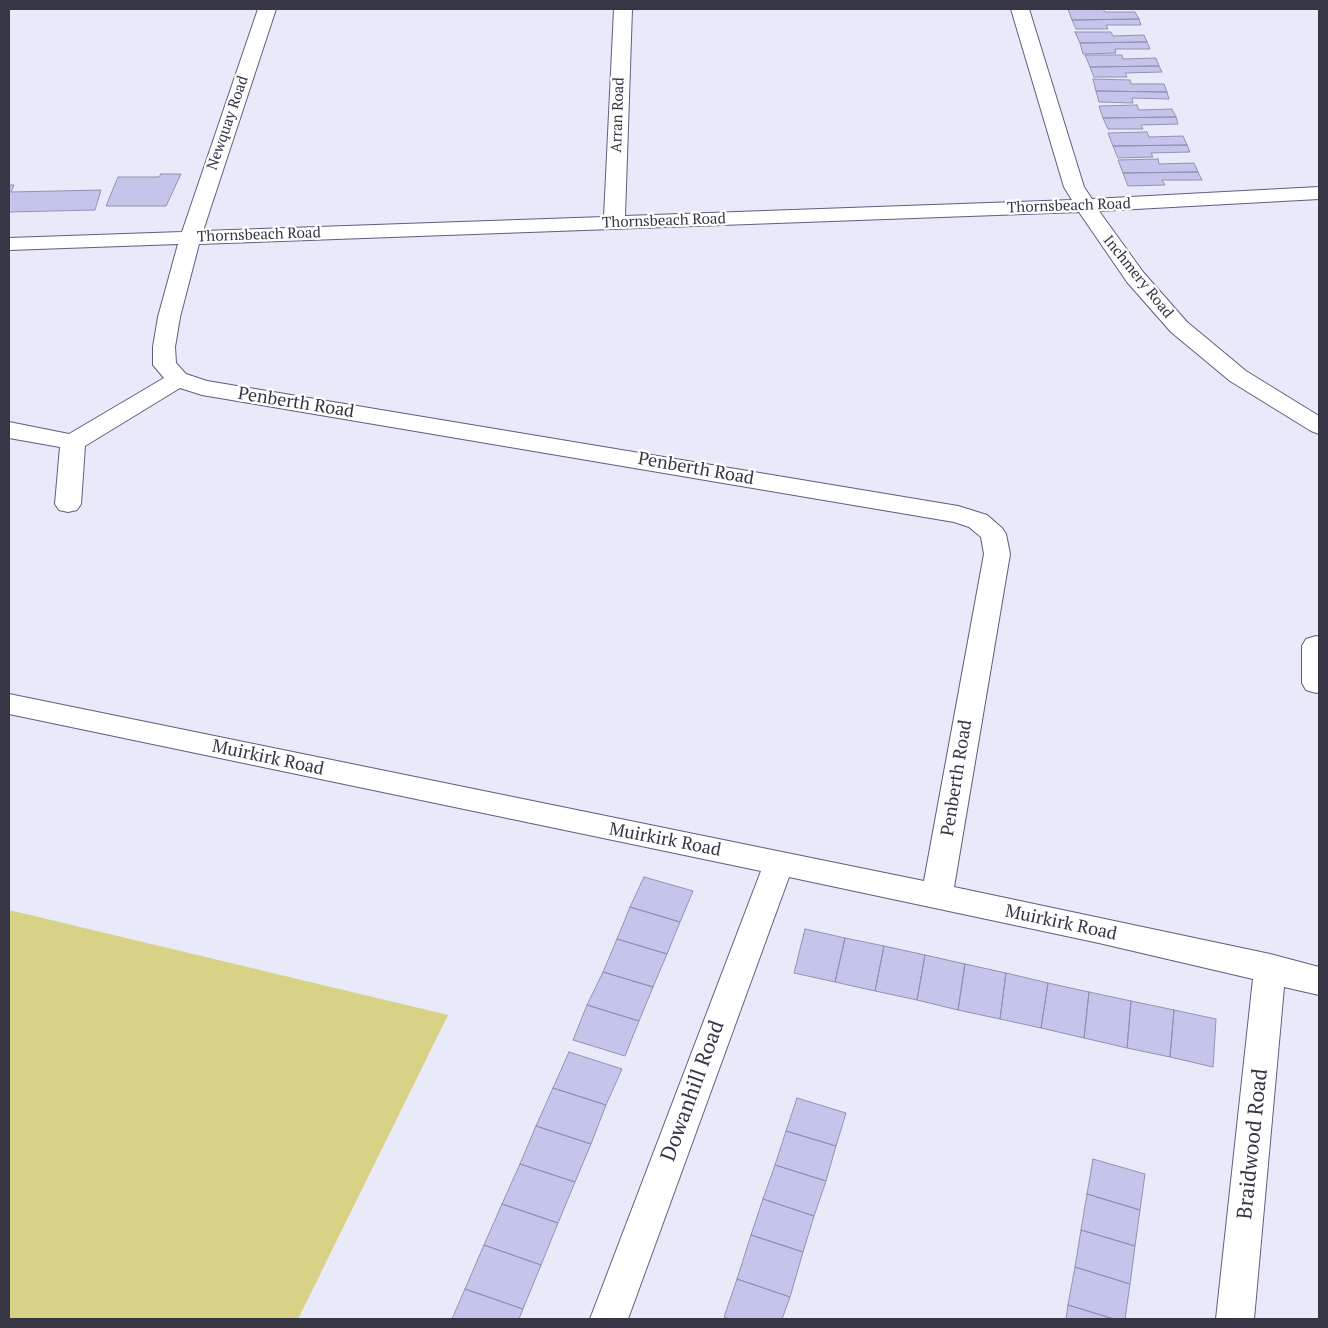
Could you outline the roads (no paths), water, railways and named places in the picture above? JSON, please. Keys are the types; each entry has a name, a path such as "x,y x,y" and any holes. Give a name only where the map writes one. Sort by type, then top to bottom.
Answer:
{"street":[{"name":"Newquay Road","path":"190,238 268,9"},
{"name":"Arran Road","path":"614,222 622,9"},
{"name":"Inchmery Road","path":"1020,9 1074,188 1098,227 1135,277 1179,326 1238,376 1319,426"},
{"name":"Thornsbeach Road","path":"9,244 1086,206 1319,193"},
{"path":"9,430 73,442 178,379 166,365 164,347 169,317 190,238"},
{"name":"Penberth Road","path":"178,379 202,388 938,510 978,521 993,534 997,554 937,897"},
{"path":"68,504 73,442"},
{"path":"1316,683 1316,646 1319,648"},
{"name":"Muirkirk Road","path":"9,704 779,863 1319,980"},
{"name":"Dowanhill Road","path":"609,1319 779,863"},
{"name":"Braidwood Road","path":"1235,1319 1270,968"}]}
